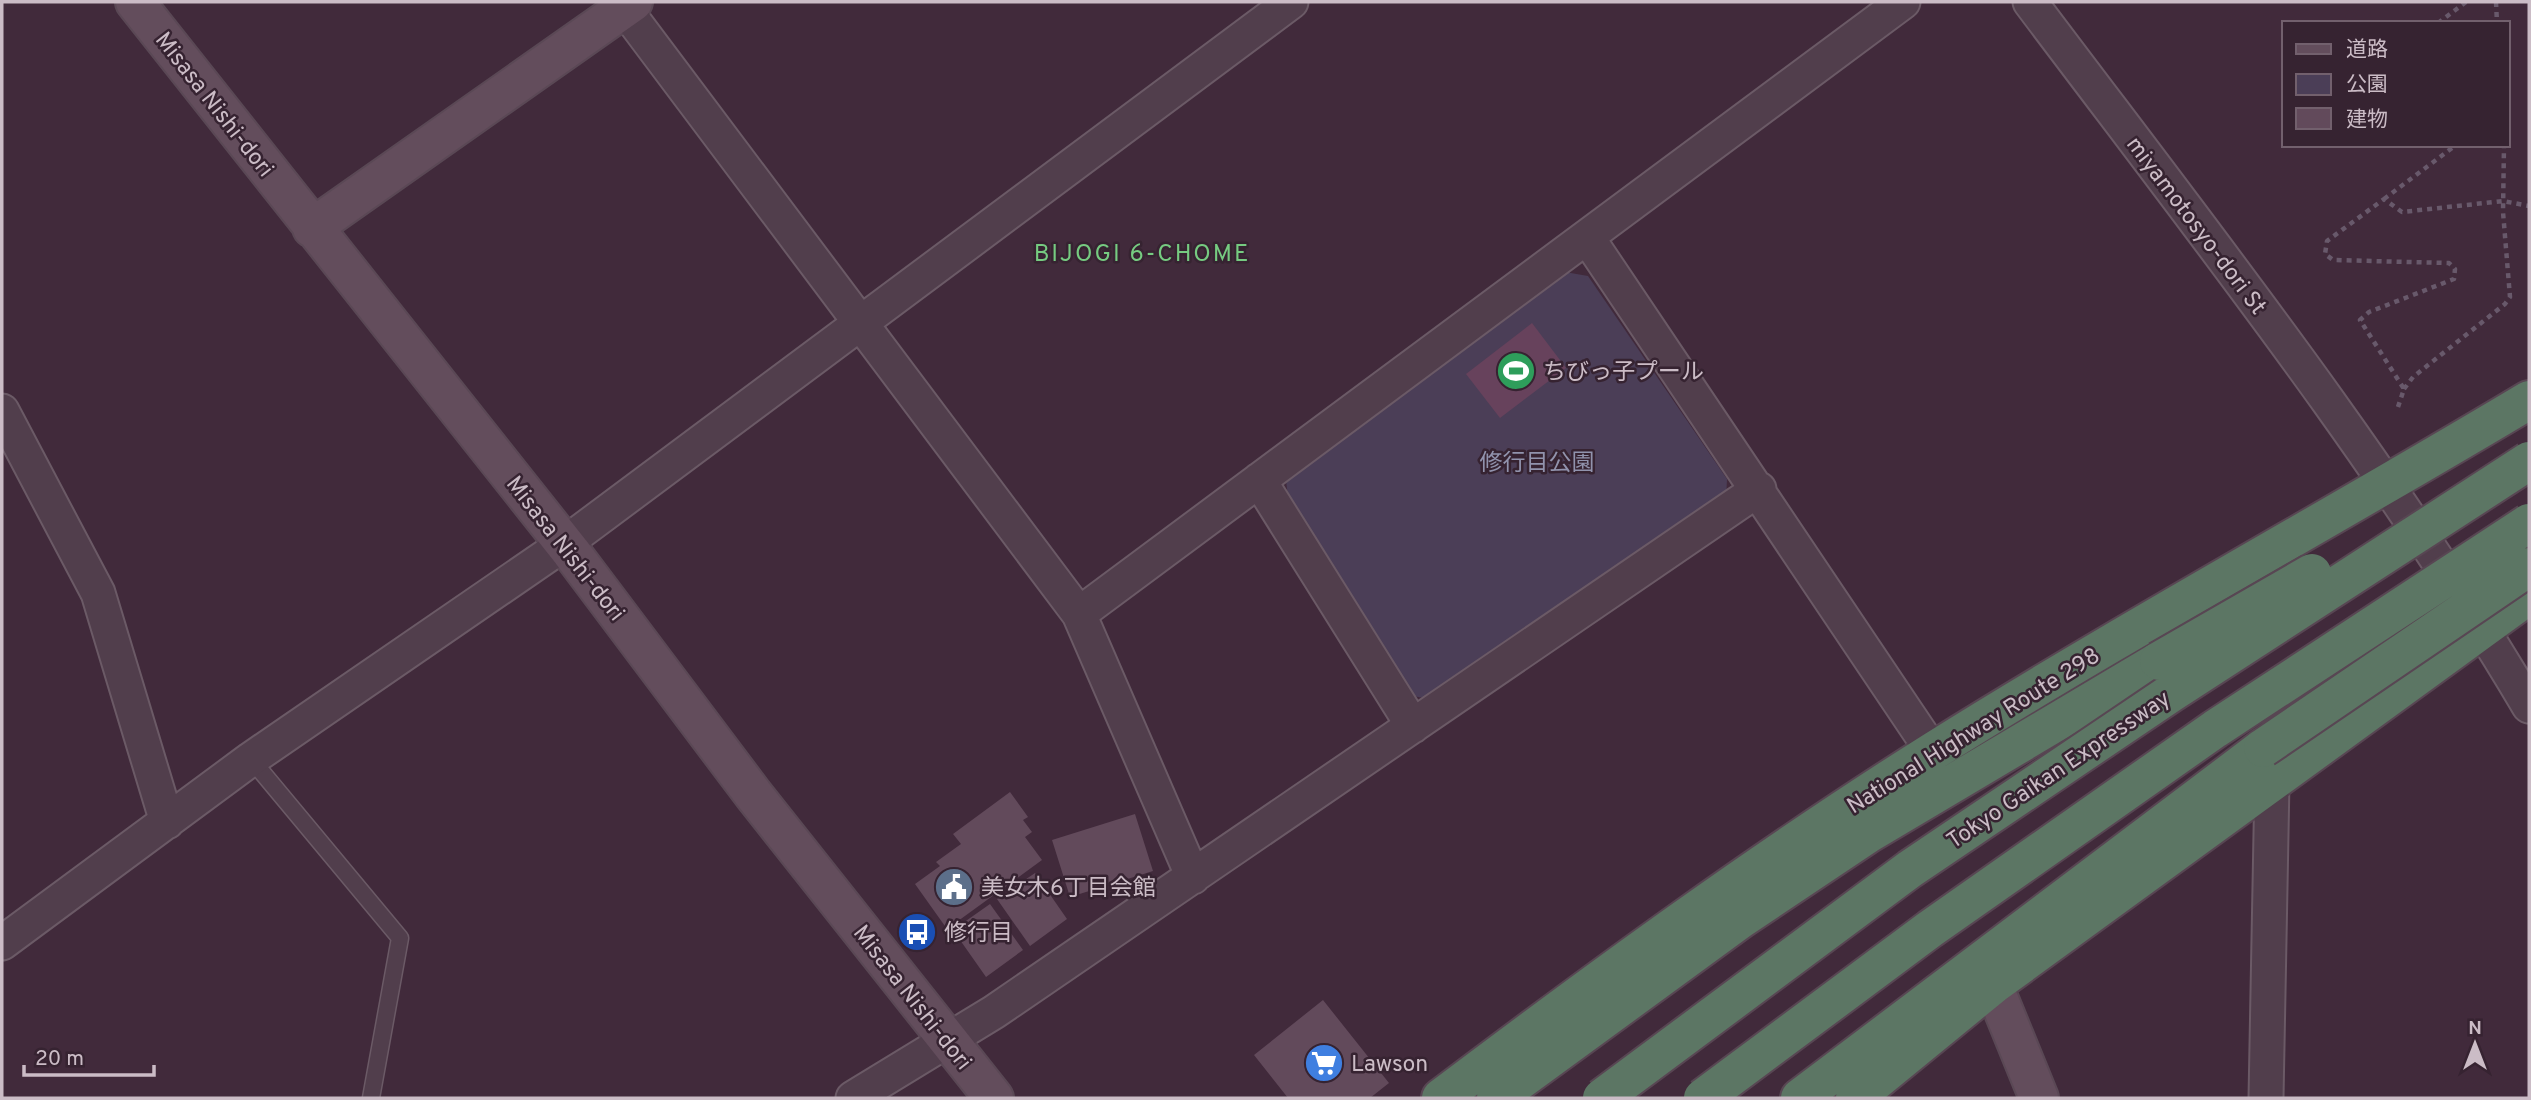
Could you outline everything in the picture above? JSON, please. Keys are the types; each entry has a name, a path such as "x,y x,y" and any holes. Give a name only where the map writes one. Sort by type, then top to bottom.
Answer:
{"highway":[{"name":"National Highway Route 298","path":"1441,1098 1562,1007 1749,875 1933,752 2143,624 2387,485 2529,400"},
{"path":"1496,1098 1741,919 1868,834 2013,745 2313,572 2529,436"},
{"name":"Tokyo Gaikan Expressway","path":"1602,1098 1909,869 2171,693 2529,461"},
{"path":"1703,1098 1930,929 2215,729 2529,523"},
{"path":"1800,1098 2263,748 2529,567"},
{"path":"1855,1098 1993,985 2529,595"}],"street":[{"name":"Misasa Nishi-dori","path":"135,2 565,544 753,794 994,1098"},
{"path":"2,943 251,760 565,544 1291,2"},
{"path":"1079,614 1903,2"},
{"name":"miyamotosyo-dori St","path":"2030,2 2364,449 2482,627 2529,706"},
{"path":"312,228 629,5 1079,614 1193,877"},
{"path":"1587,237 1759,489 1933,752"},
{"path":"2,411 98,593 167,822"},
{"path":"1259,480 1413,726"},
{"path":"853,1098 947,1041 1193,877 1759,489"},
{"path":"2266,1098 2272,781"},
{"path":"1993,985 2039,1098"}],"lane":[{"path":"251,760 400,938 371,1098"}],"path":[{"path":"2441,21 2466,2"},
{"path":"2496,2 2497,21"},
{"path":"2404,389 2360,320 2369,312 2454,279 2455,270 2449,263 2333,260 2325,254 2324,246 2453,147"},
{"path":"2398,407 2404,389 2413,377 2505,304 2510,297 2504,201 2504,147"},
{"path":"2384,199 2402,212 2504,201 2529,206"}],"green space":[{"name":"修行目公園","path":"1565,272 1588,276 1727,479 1726,501 1423,698 1409,695 1288,497 1286,480"}],"shaded area":[{"name":"ちびっ子プール","path":"1532,323 1566,368 1500,418 1466,374"}],"building":[{"path":"1010,792 1028,817 1023,820 1032,832 1025,837 1042,860 947,929 915,884 940,866 936,862 961,844 953,834"},
{"path":"1135,814 1153,871 1070,897 1052,840"},
{"path":"1035,873 1067,919 1030,946 997,899"},
{"path":"990,904 1023,950 986,977 953,930"},
{"path":"1323,1000 1389,1083 1370,1098 1288,1098 1254,1055"}],"place":[{"name":"ちびっ子プール","path":"1516,371"},
{"name":"美女木6丁目会館","path":"954,887"},
{"name":"修行目","path":"917,932"},
{"name":"Lawson","path":"1324,1063"}],"district":[{"name":"BIJOGI 6-CHOME","path":"1142,253"}]}
